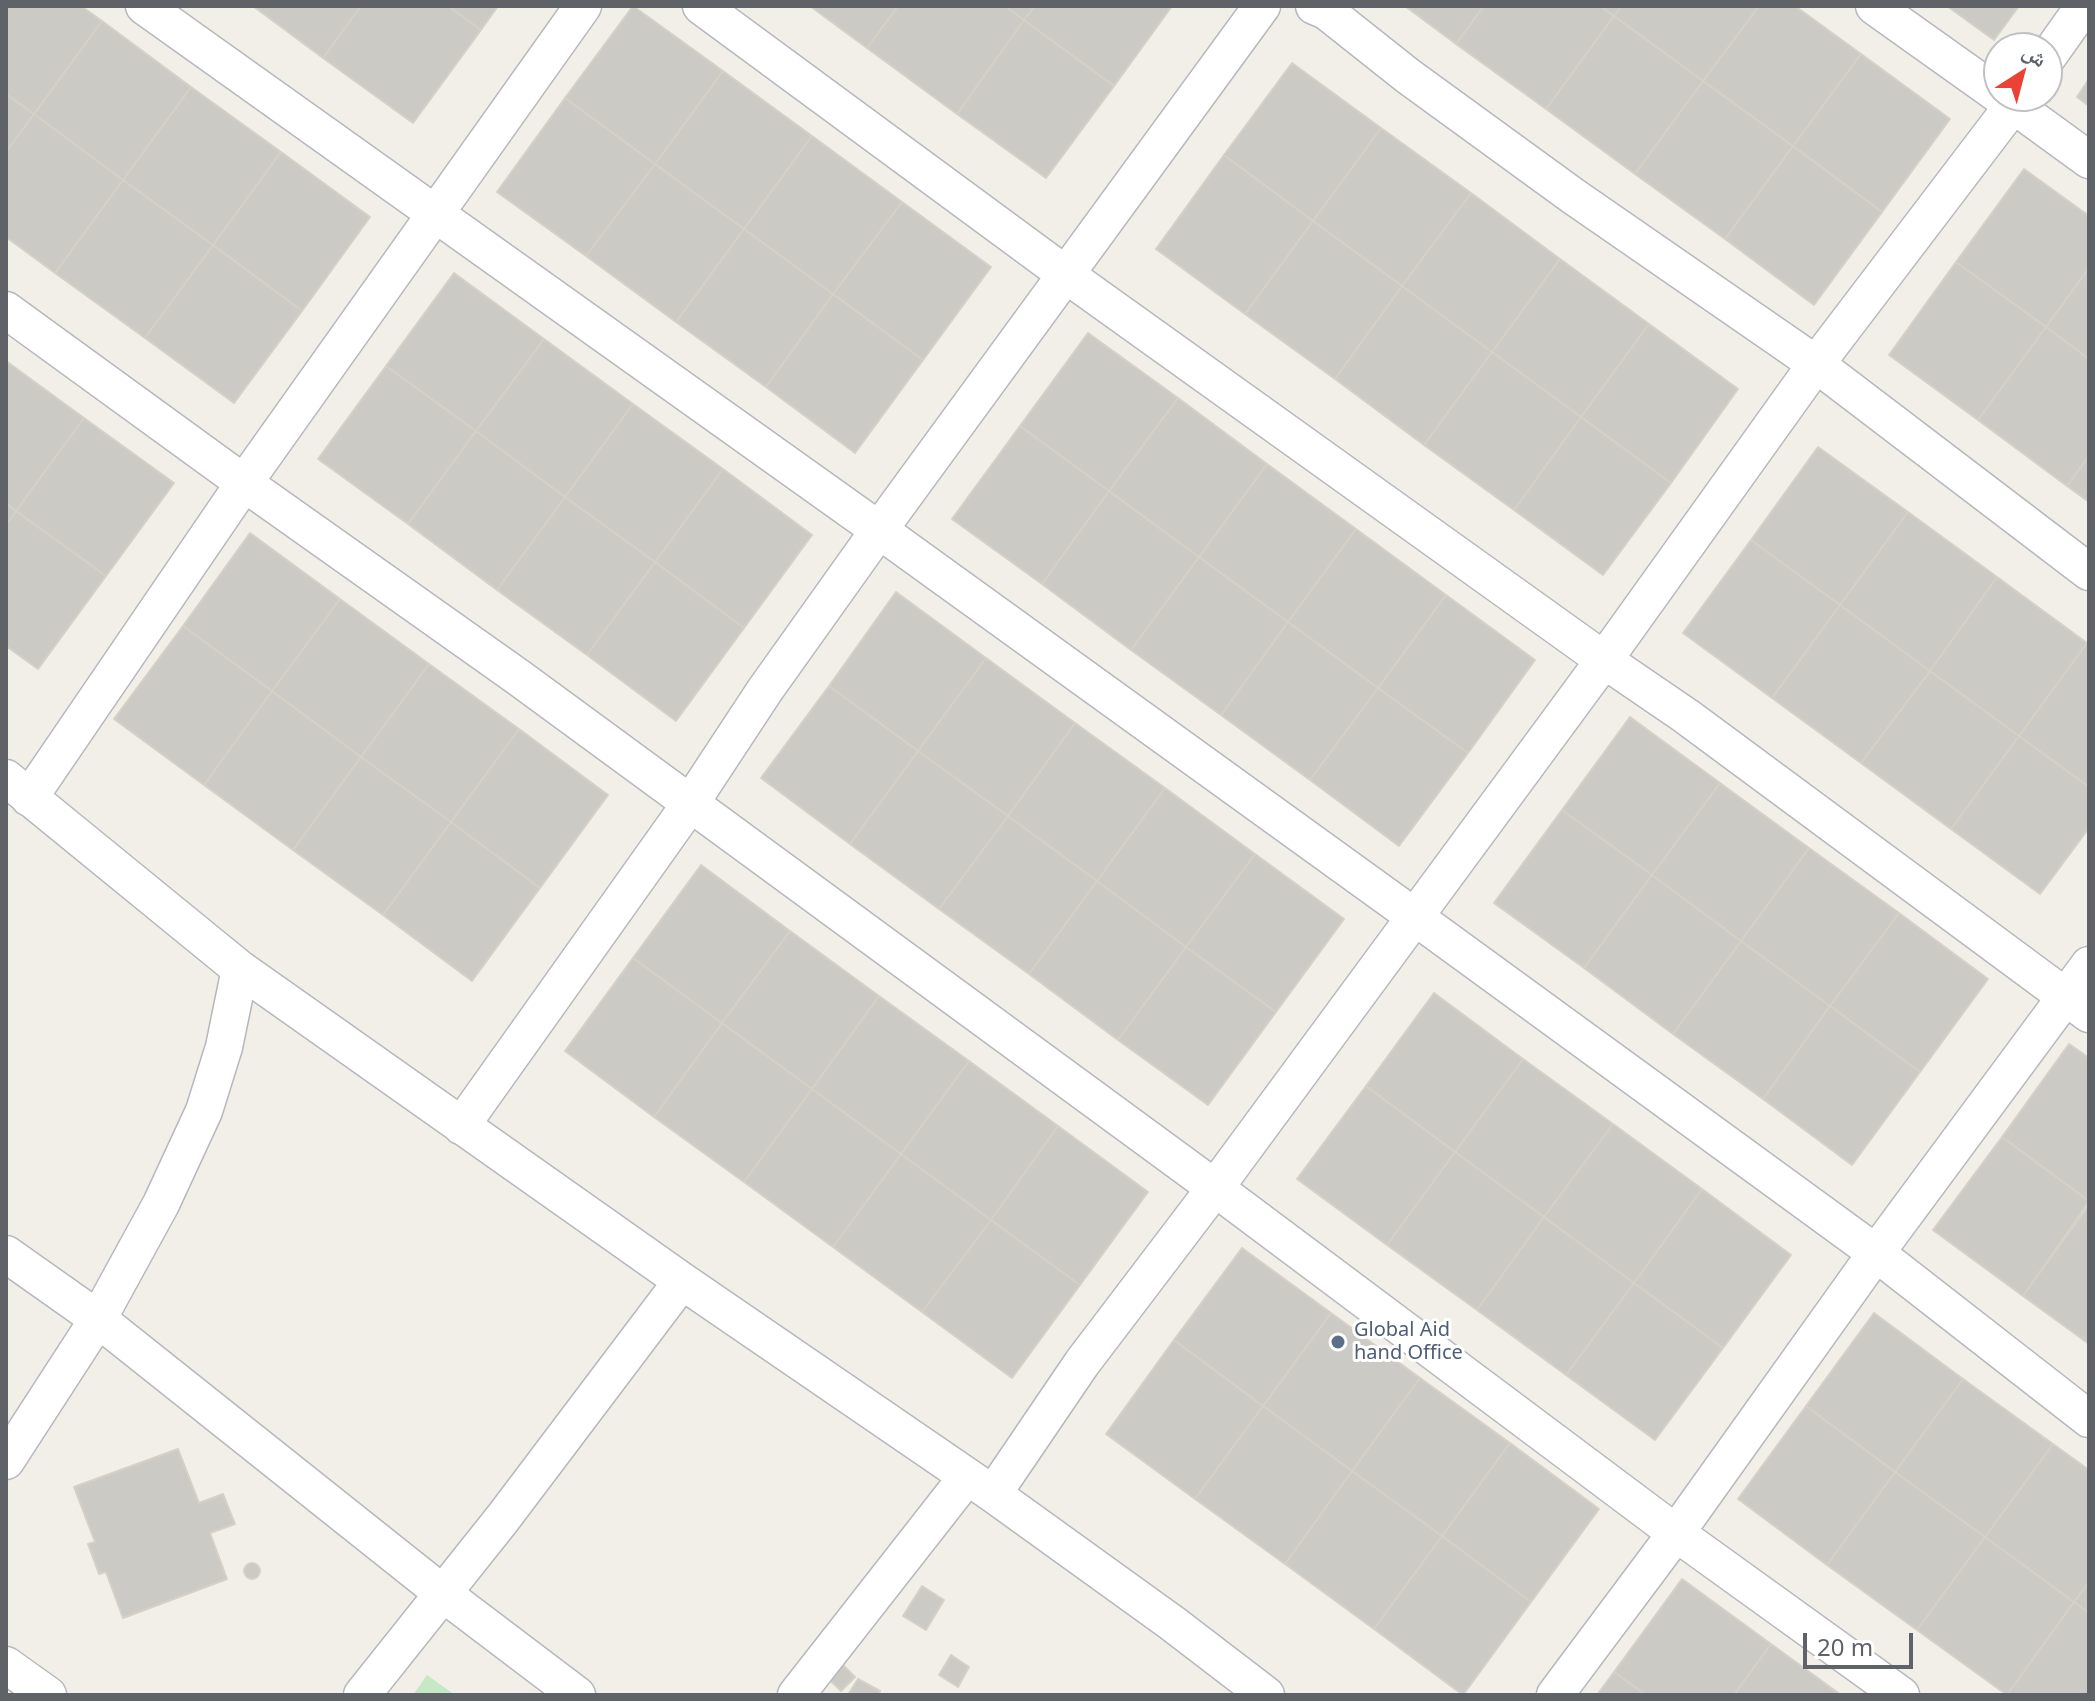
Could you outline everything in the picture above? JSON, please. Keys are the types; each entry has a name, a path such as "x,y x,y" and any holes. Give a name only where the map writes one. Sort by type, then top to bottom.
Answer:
{"street":[{"path":"144,6 1415,917 1876,1253 2089,1419"},
{"path":"583,6 244,483 18,788 240,969 682,1281 980,1486 1172,1623 1266,1695"},
{"path":"701,6 1065,274 1686,716 2078,1006"},
{"path":"461,1126 690,804 765,690 879,530 1262,6"},
{"path":"1314,6 1326,11 1408,76 1573,196 1816,364 2089,572"},
{"path":"1874,6 1983,81"},
{"path":"2063,36 2084,6"},
{"path":"796,1695 980,1486 1082,1363 1215,1188 1604,660 1998,112"},
{"path":"2026,112 2089,160"},
{"path":"6,310 518,677 1215,1188 1676,1533 1901,1695"},
{"path":"1555,1695 1676,1533 1876,1253 2078,1006 2089,965"},
{"path":"6,1461 98,1319 161,1204 204,1111 224,1047 240,969"},
{"path":"6,1254 98,1319 441,1592 577,1695"},
{"path":"362,1695 503,1518 682,1281"},
{"path":"6,1665 48,1695"}],"green space":[{"path":"427,1675 455,1695 413,1695"}],"building":[{"path":"6,6 81,6 102,21 34,114 6,94"},
{"path":"253,6 361,6 323,58"},
{"path":"361,6 448,6 481,30 413,123 323,58"},
{"path":"448,6 498,6 481,30"},
{"path":"633,6 723,71 655,164 565,98"},
{"path":"810,6 898,6 867,48"},
{"path":"898,6 1005,6 1024,20 957,114 867,48"},
{"path":"1005,6 1035,6 1024,20"},
{"path":"1035,6 1172,6 1114,86 1024,20"},
{"path":"1405,6 1484,6 1456,44"},
{"path":"1484,6 1600,6 1614,16 1546,109 1456,44"},
{"path":"1600,6 1622,6 1614,16"},
{"path":"1622,6 1759,6 1703,81 1614,16"},
{"path":"1759,6 1795,6 1861,54 1793,146 1703,81"},
{"path":"1947,6 2019,6 2000,32 1983,32"},
{"path":"1614,16 1703,81 1635,174 1546,109"},
{"path":"1024,20 1114,86 1046,178 957,114"},
{"path":"102,21 191,87 123,180 34,114"},
{"path":"1861,54 1950,119 1882,212 1793,146"},
{"path":"1292,63 1381,128 1313,221 1224,155"},
{"path":"723,71 812,136 744,229 655,164"},
{"path":"2089,79 2089,106 2077,97"},
{"path":"1703,81 1793,146 1725,239 1635,174"},
{"path":"191,87 281,152 213,245 123,180"},
{"path":"6,94 34,114 6,152"},
{"path":"565,98 655,164 586,256 497,192"},
{"path":"34,114 123,180 55,273 6,237 6,152"},
{"path":"1381,128 1471,193 1402,286 1313,221"},
{"path":"812,136 902,202 833,294 744,229"},
{"path":"1793,146 1882,212 1814,305 1725,239"},
{"path":"281,152 370,217 302,311 213,245"},
{"path":"1224,155 1313,221 1245,314 1156,249"},
{"path":"655,164 744,229 676,322 586,256"},
{"path":"2024,169 2089,216 2089,268 2046,327 1956,262"},
{"path":"123,180 213,245 145,338 55,273"},
{"path":"1471,193 1560,259 1492,352 1402,286"},
{"path":"902,202 991,267 923,360 833,294"},
{"path":"1313,221 1402,286 1335,379 1245,314"},
{"path":"744,229 833,294 766,387 676,322"},
{"path":"213,245 302,311 234,403 145,338"},
{"path":"1560,259 1649,324 1581,417 1492,352"},
{"path":"1956,262 2046,327 1978,420 1889,355"},
{"path":"2089,268 2089,359 2046,327"},
{"path":"454,273 544,339 476,431 386,366"},
{"path":"1402,286 1492,352 1424,445 1335,379"},
{"path":"833,294 923,360 855,453 766,387"},
{"path":"1649,324 1738,389 1671,483 1581,417"},
{"path":"2046,327 2089,359 2089,456 2067,486 1978,420"},
{"path":"1088,333 1178,398 1109,491 1020,426"},
{"path":"544,339 633,404 565,497 476,431"},
{"path":"1492,352 1581,417 1514,510 1424,445"},
{"path":"6,361 84,418 16,511 6,503"},
{"path":"386,366 476,431 408,524 318,459"},
{"path":"1178,398 1267,464 1199,557 1109,491"},
{"path":"633,404 723,469 655,562 565,497"},
{"path":"1581,417 1671,483 1603,575 1514,510"},
{"path":"84,418 174,483 106,576 16,511"},
{"path":"1020,426 1109,491 1042,584 952,519"},
{"path":"476,431 565,497 497,590 408,524"},
{"path":"1818,447 1908,512 1840,605 1751,540"},
{"path":"2089,456 2089,502 2067,486"},
{"path":"1267,464 1356,529 1288,622 1199,557"},
{"path":"723,469 812,535 744,628 655,562"},
{"path":"1109,491 1199,557 1131,650 1042,584"},
{"path":"565,497 655,562 587,655 497,590"},
{"path":"6,503 16,511 6,525"},
{"path":"16,511 106,576 38,669 6,646 6,525"},
{"path":"1908,512 1997,577 1930,671 1840,605"},
{"path":"1356,529 1446,595 1378,688 1288,622"},
{"path":"250,533 340,599 272,691 183,626"},
{"path":"1751,540 1840,605 1772,698 1683,633"},
{"path":"1199,557 1288,622 1221,715 1131,650"},
{"path":"655,562 744,628 676,721 587,655"},
{"path":"1997,577 2087,643 2019,736 1930,671"},
{"path":"896,592 986,658 918,751 829,686"},
{"path":"1446,595 1535,660 1468,753 1378,688"},
{"path":"340,599 429,664 361,757 272,691"},
{"path":"1840,605 1930,671 1861,763 1772,698"},
{"path":"1288,622 1378,688 1310,780 1221,715"},
{"path":"183,626 272,691 204,785 114,719"},
{"path":"2089,644 2089,787 2019,736"},
{"path":"986,658 1075,723 1008,816 918,751"},
{"path":"429,664 519,729 451,822 361,757"},
{"path":"1930,671 2019,736 1951,829 1861,763"},
{"path":"829,686 918,751 850,844 761,778"},
{"path":"1378,688 1468,753 1399,846 1310,780"},
{"path":"272,691 361,757 293,850 204,785"},
{"path":"1630,717 1720,783 1652,875 1562,810"},
{"path":"1075,723 1165,788 1097,881 1008,816"},
{"path":"519,729 608,795 540,888 451,822"},
{"path":"2019,736 2089,787 2089,828 2040,894 1951,829"},
{"path":"918,751 1008,816 939,909 850,844"},
{"path":"361,757 451,822 383,915 293,850"},
{"path":"1720,783 1809,848 1741,941 1652,875"},
{"path":"1165,788 1255,854 1186,947 1097,881"},
{"path":"1562,810 1652,875 1584,968 1494,903"},
{"path":"1008,816 1097,881 1029,974 939,909"},
{"path":"451,822 540,888 472,981 383,915"},
{"path":"1809,848 1899,913 1830,1006 1741,941"},
{"path":"1255,854 1344,919 1276,1012 1186,947"},
{"path":"701,865 790,931 722,1023 633,958"},
{"path":"1652,875 1741,941 1673,1034 1584,968"},
{"path":"1097,881 1186,947 1118,1040 1029,974"},
{"path":"1899,913 1988,979 1920,1072 1830,1006"},
{"path":"790,931 879,996 812,1089 722,1023"},
{"path":"1741,941 1830,1006 1763,1099 1673,1034"},
{"path":"1186,947 1276,1012 1208,1105 1118,1040"},
{"path":"633,958 722,1023 654,1117 565,1051"},
{"path":"1434,993 1523,1059 1455,1152 1366,1086"},
{"path":"879,996 969,1061 901,1154 812,1089"},
{"path":"1830,1006 1920,1072 1852,1165 1763,1099"},
{"path":"722,1023 812,1089 744,1182 654,1117"},
{"path":"2069,1044 2089,1058 2089,1201 2002,1137"},
{"path":"1523,1059 1613,1124 1544,1217 1455,1152"},
{"path":"969,1061 1058,1126 991,1220 901,1154"},
{"path":"1366,1086 1455,1152 1387,1245 1297,1179"},
{"path":"812,1089 901,1154 833,1247 744,1182"},
{"path":"1613,1124 1702,1189 1634,1283 1544,1217"},
{"path":"1058,1126 1148,1192 1080,1285 991,1220"},
{"path":"2002,1137 2089,1201 2023,1296 1933,1230"},
{"path":"1455,1152 1544,1217 1477,1310 1387,1245"},
{"path":"901,1154 991,1220 922,1312 833,1247"},
{"path":"1702,1189 1791,1255 1723,1348 1634,1283"},
{"path":"2089,1205 2089,1344 2023,1296"},
{"path":"1544,1217 1634,1283 1566,1375 1477,1310"},
{"path":"991,1220 1080,1285 1012,1378 922,1312"},
{"path":"1242,1248 1331,1313 1263,1406 1174,1340"},
{"path":"1634,1283 1723,1348 1655,1440 1566,1375"},
{"path":"1331,1313 1420,1378 1352,1471 1263,1406"},
{"path":"1874,1313 1963,1379 1895,1472 1806,1406"},
{"path":"1174,1340 1263,1406 1195,1499 1106,1434"},
{"path":"1420,1378 1510,1443 1442,1536 1352,1471"},
{"path":"1963,1379 2053,1444 1985,1537 1895,1472"},
{"path":"1263,1406 1352,1471 1285,1564 1195,1499"},
{"path":"1806,1406 1895,1472 1827,1565 1738,1499"},
{"path":"1510,1443 1599,1509 1531,1602 1442,1536"},
{"path":"2053,1444 2089,1470 2089,1582 2074,1602 1985,1537"},
{"path":"178,1449 199,1503 223,1494 235,1524 210,1533 227,1579 123,1618 106,1572 99,1574 88,1544 95,1542 74,1487"},
{"path":"1352,1471 1442,1536 1374,1629 1285,1564"},
{"path":"1895,1472 1985,1537 1917,1630 1827,1565"},
{"path":"1442,1536 1531,1602 1463,1695 1374,1629"},
{"path":"1985,1537 2074,1602 2007,1695 1917,1630"},
{"path":"252,1563 258,1565 258,1577 252,1579 246,1577 244,1571 246,1565"},
{"path":"1682,1579 1771,1644 1734,1695 1646,1695 1614,1672"},
{"path":"2089,1582 2089,1613 2074,1602"},
{"path":"922,1586 944,1600 926,1630 903,1616"},
{"path":"2074,1602 2089,1613 2089,1695 2007,1695"},
{"path":"1771,1644 1841,1695 1734,1695"},
{"path":"951,1655 969,1667 958,1687 939,1675"},
{"path":"835,1657 855,1677 841,1691 821,1671"},
{"path":"1614,1672 1646,1695 1597,1695"},
{"path":"858,1679 880,1691 878,1695 848,1695"}],"place":[{"name":"Global Aid hand Office","path":"1338,1342"}]}
